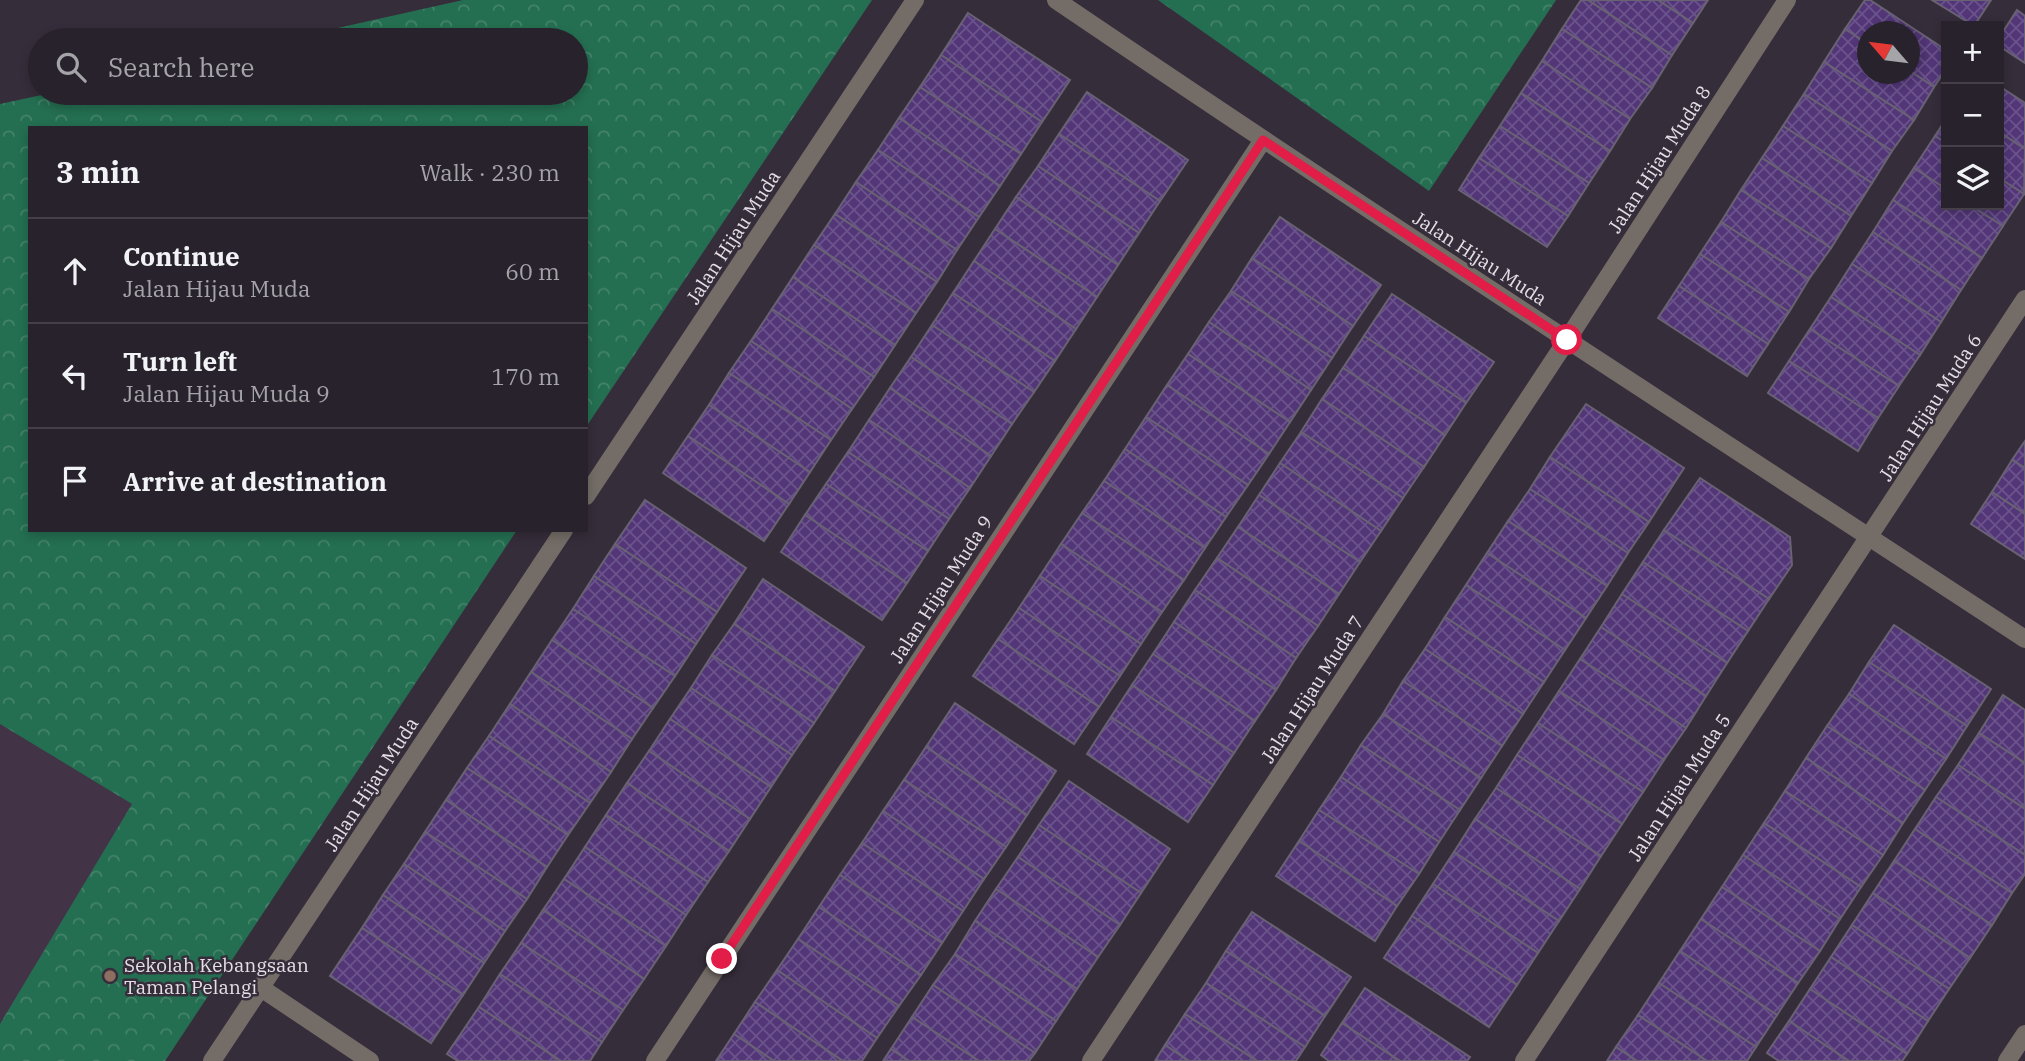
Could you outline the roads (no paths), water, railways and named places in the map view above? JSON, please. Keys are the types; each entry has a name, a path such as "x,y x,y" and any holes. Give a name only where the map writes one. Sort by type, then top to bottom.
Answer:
{"street":[{"name":"Jalan Hijau Muda","path":"588,493 915,0"},
{"name":"Jalan Hijau Muda","path":"1056,0 1721,443 2025,639"},
{"name":"Jalan Hijau Muda 8","path":"1567,340 1787,0"},
{"name":"Jalan Hijau Muda 9","path":"655,1061 1263,140"},
{"name":"Jalan Hijau Muda 6","path":"1869,537 2025,299"},
{"name":"Jalan Hijau Muda 7","path":"1091,1061 1567,340"},
{"name":"Jalan Hijau Muda","path":"212,1061 563,532"},
{"name":"Jalan Hijau Muda 5","path":"1524,1061 1869,537"},
{"path":"261,988 370,1061"},
{"path":"2007,1061 2025,1034"}],"place":[{"name":"Sekolah Kebangsaan Taman Pelangi","path":"110,976"}]}
